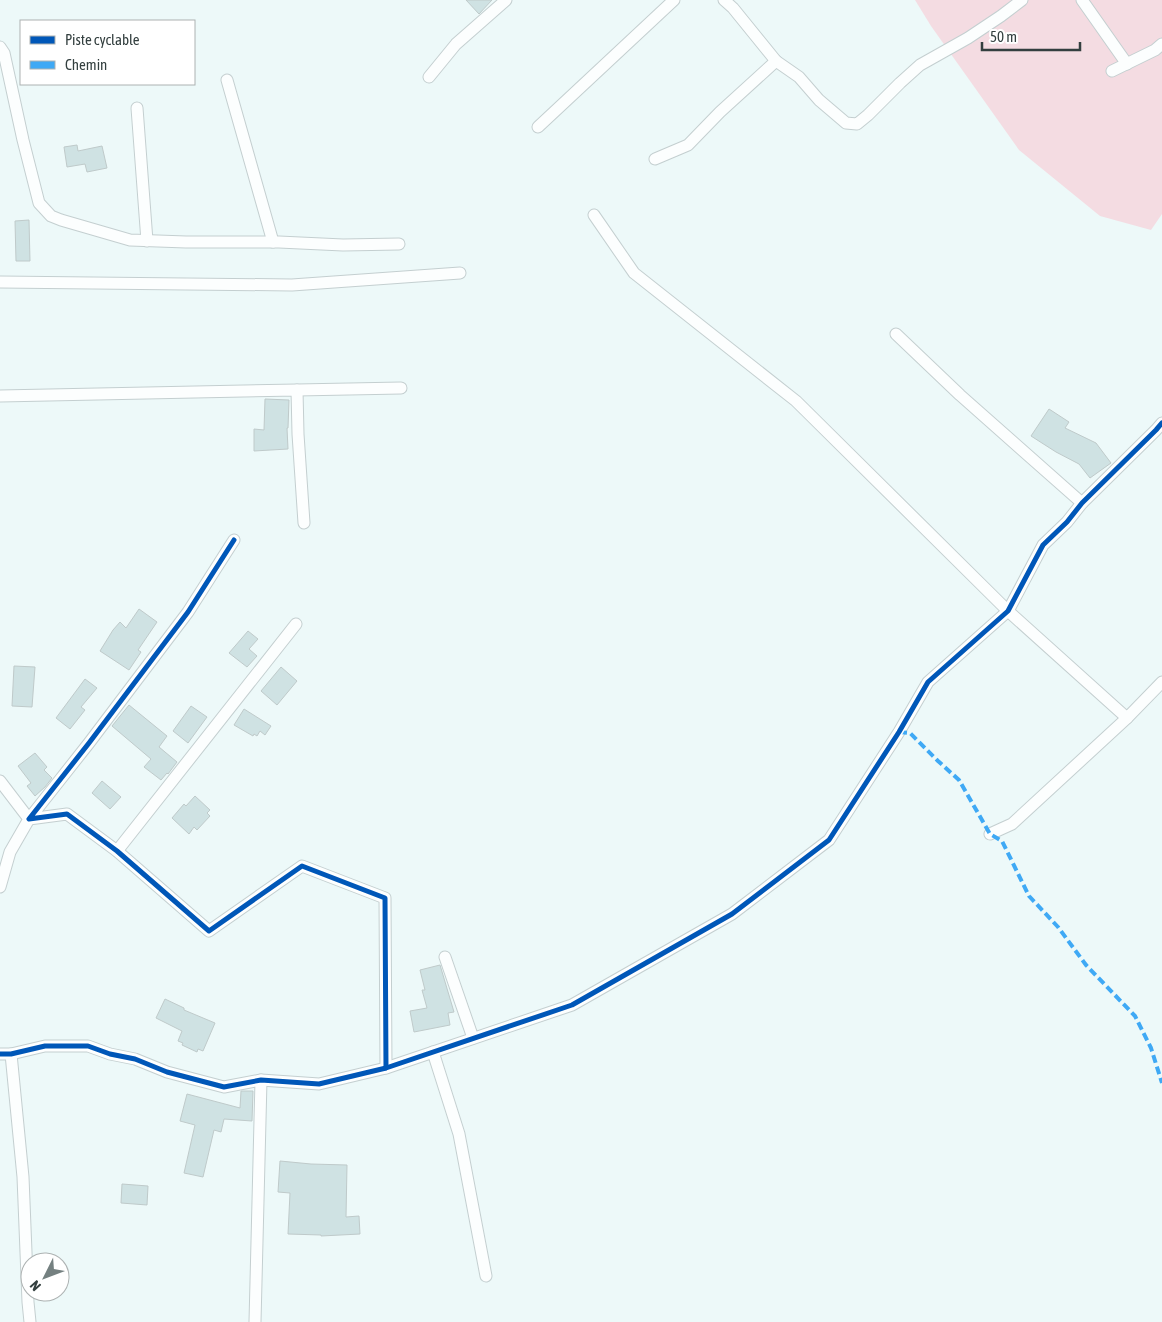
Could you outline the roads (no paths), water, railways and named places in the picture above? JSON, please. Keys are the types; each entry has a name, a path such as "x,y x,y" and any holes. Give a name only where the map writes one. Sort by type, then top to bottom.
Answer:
{"street":[{"path":"428,77 456,44 506,0"},
{"path":"538,127 674,0"},
{"path":"724,0 733,8 776,61 799,78 819,100 846,123 857,124 920,65 968,38 1022,0"},
{"path":"1082,0 1127,64"},
{"path":"1112,71 1155,50 1162,44"},
{"path":"0,47 4,53 39,203 51,216 130,240 343,245 399,244"},
{"path":"655,159 688,145 720,112 776,61"},
{"path":"228,80 273,242"},
{"path":"137,108 148,241"},
{"path":"594,215 634,273 796,401 1008,611 1126,718"},
{"path":"0,282 292,285 460,273"},
{"path":"896,334 960,395 1082,503"},
{"path":"0,396 401,388"},
{"path":"297,390 304,523"},
{"path":"30,1322 23,1177 5,1054 45,1046 88,1046 110,1054 135,1059 167,1072 224,1087 261,1080 319,1084 386,1068 572,1005 732,914 829,840 899,732 928,682 1008,611 1043,545 1162,423"},
{"path":"0,887 10,852 29,820 188,612 234,540"},
{"path":"117,851 296,624"},
{"path":"990,834 1012,824 1162,682"},
{"path":"0,781 29,820"},
{"path":"29,820 67,814 117,851 209,931 302,866 385,898 386,1068"},
{"path":"445,957 473,1038"},
{"path":"433,1052 459,1134 486,1276"},
{"path":"255,1322 261,1080"}]}
